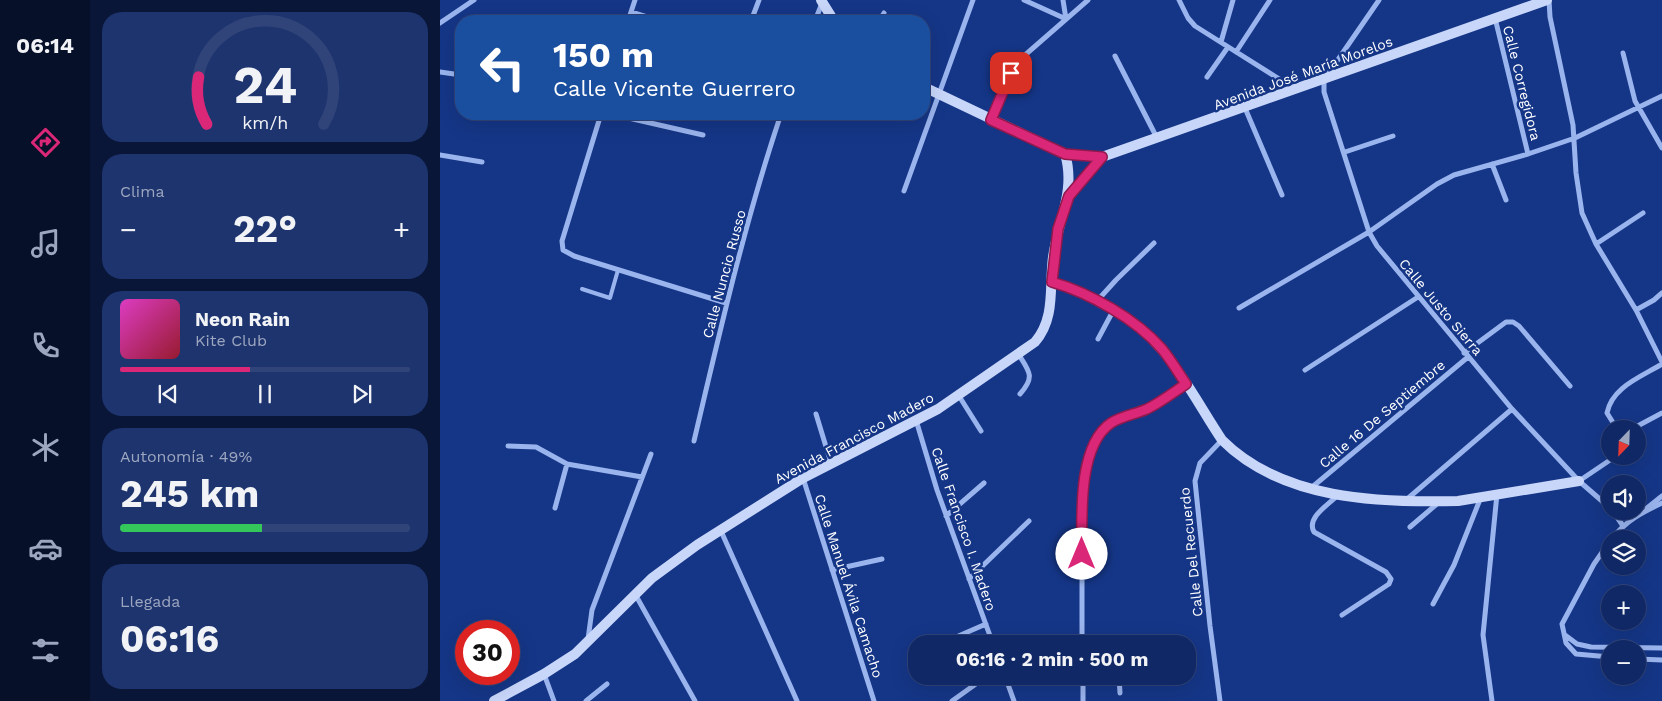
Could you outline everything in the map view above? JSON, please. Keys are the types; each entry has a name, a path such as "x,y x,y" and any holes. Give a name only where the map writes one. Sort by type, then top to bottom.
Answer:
{"street":[{"path":"440,23 474,0"},
{"path":"630,15 634,0"},
{"path":"753,15 759,0"},
{"path":"930,117 958,46 973,0"},
{"path":"1024,0 1066,18"},
{"path":"1063,0 1066,18"},
{"path":"991,120 1017,62 1088,0"},
{"path":"1180,0 1191,22 1295,90"},
{"path":"1221,42 1233,0"},
{"path":"1236,52 1270,0"},
{"path":"1324,80 1379,0"},
{"path":"1548,0 1575,138 1576,173 1582,213 1596,244 1636,310 1662,363 1622,388 1611,398 1607,413 1611,420"},
{"name":"Avenida José María Morelos","path":"1065,154 1102,157 1548,0"},
{"path":"816,15 820,1"},
{"path":"820,1 830,15"},
{"path":"631,12 641,15"},
{"name":"Calle Corregidora","path":"1495,18 1528,154"},
{"path":"1207,78 1228,47"},
{"path":"1623,53 1633,97 1662,148"},
{"path":"1115,56 1157,139"},
{"path":"440,72 455,74"},
{"name":"Calle Justo Sierra","path":"1324,80 1324,92 1345,152 1369,232 1389,262 1512,409 1579,481 1601,500"},
{"path":"930,90 1065,154"},
{"path":"1239,308 1369,232 1437,184 1454,175 1528,154 1575,138 1662,96"},
{"path":"1245,108 1282,195"},
{"path":"599,120 562,241 563,250 574,256 726,303"},
{"path":"637,120 703,135"},
{"name":"Calle Nuncio Russo","path":"694,441 726,303 763,168 779,120"},
{"path":"904,191 929,120"},
{"path":"1345,152 1393,136"},
{"name":"Avenida Francisco Madero","path":"494,701 544,674 588,642 635,593 674,560 803,478 959,396 1035,342 1044,329 1049,313 1058,229 1069,196 1069,167 1065,154"},
{"path":"440,156 482,162"},
{"name":"Avenida Francisco Madero","path":"1069,196 1102,157"},
{"path":"1492,164 1506,200"},
{"path":"1596,244 1643,214"},
{"path":"1097,301 1154,243"},
{"path":"1052,282 1097,301 1141,330 1162,349 1222,440 1250,464 1311,488 1337,496 1440,501 1482,497 1579,481 1603,465"},
{"path":"1636,310 1662,293"},
{"path":"1305,370 1418,297"},
{"path":"1098,339 1113,311"},
{"name":"Calle 16 De Septiembre","path":"1311,488 1506,322 1514,322 1520,326 1570,386"},
{"path":"1019,355 1029,370 1030,378 1028,386 1020,394"},
{"path":"1082,635 1082,490 1084,475 1096,444 1111,423 1149,408 1186,384"},
{"path":"959,396 981,431"},
{"path":"1406,500 1512,409"},
{"path":"1646,422 1662,413"},
{"path":"816,414 832,463"},
{"name":"Calle Francisco I. Madero","path":"916,420 925,456 990,635"},
{"name":"Calle Del Recuerdo","path":"1220,701 1195,482 1200,463 1222,440"},
{"path":"508,446 536,447 566,464 642,477"},
{"path":"588,642 592,610 652,454"},
{"path":"555,508 566,464"},
{"name":"Calle Manuel Ávila Camacho","path":"803,478 874,701"},
{"path":"946,516 984,483"},
{"path":"1492,701 1486,672 1483,635 1497,494"},
{"path":"1337,496 1314,518 1312,528 1314,532 1386,572 1392,579 1389,584 1342,615"},
{"path":"1646,508 1662,496"},
{"path":"1433,604 1454,565 1482,497"},
{"path":"1410,527 1440,501"},
{"path":"1646,511 1662,503"},
{"path":"1619,520 1623,526"},
{"path":"1620,530 1631,520"},
{"path":"969,579 1030,521"},
{"path":"721,531 797,701"},
{"path":"1601,554 1563,619 1562,624 1569,648 1576,654 1601,656"},
{"path":"832,570 882,559"},
{"path":"635,593 695,701"},
{"path":"961,635 986,624"},
{"path":"1565,635 1577,644 1591,647 1662,648"},
{"path":"1646,659 1662,660"},
{"path":"544,674 554,701"},
{"path":"586,701 607,684"},
{"path":"952,701 974,685"},
{"path":"1008,685 1014,701"},
{"path":"1083,685 1083,701"},
{"path":"1120,685 1120,693"}],"lane":[{"path":"582,289 610,298 618,270"}],"route":[{"path":"1011,73 991,120 1065,154 1102,157 1069,196 1058,229 1053,257 1052,282 1097,301 1141,330 1162,349 1186,384 1149,408 1111,423 1105,429 1096,444 1084,475 1082,490 1082,554"}]}
